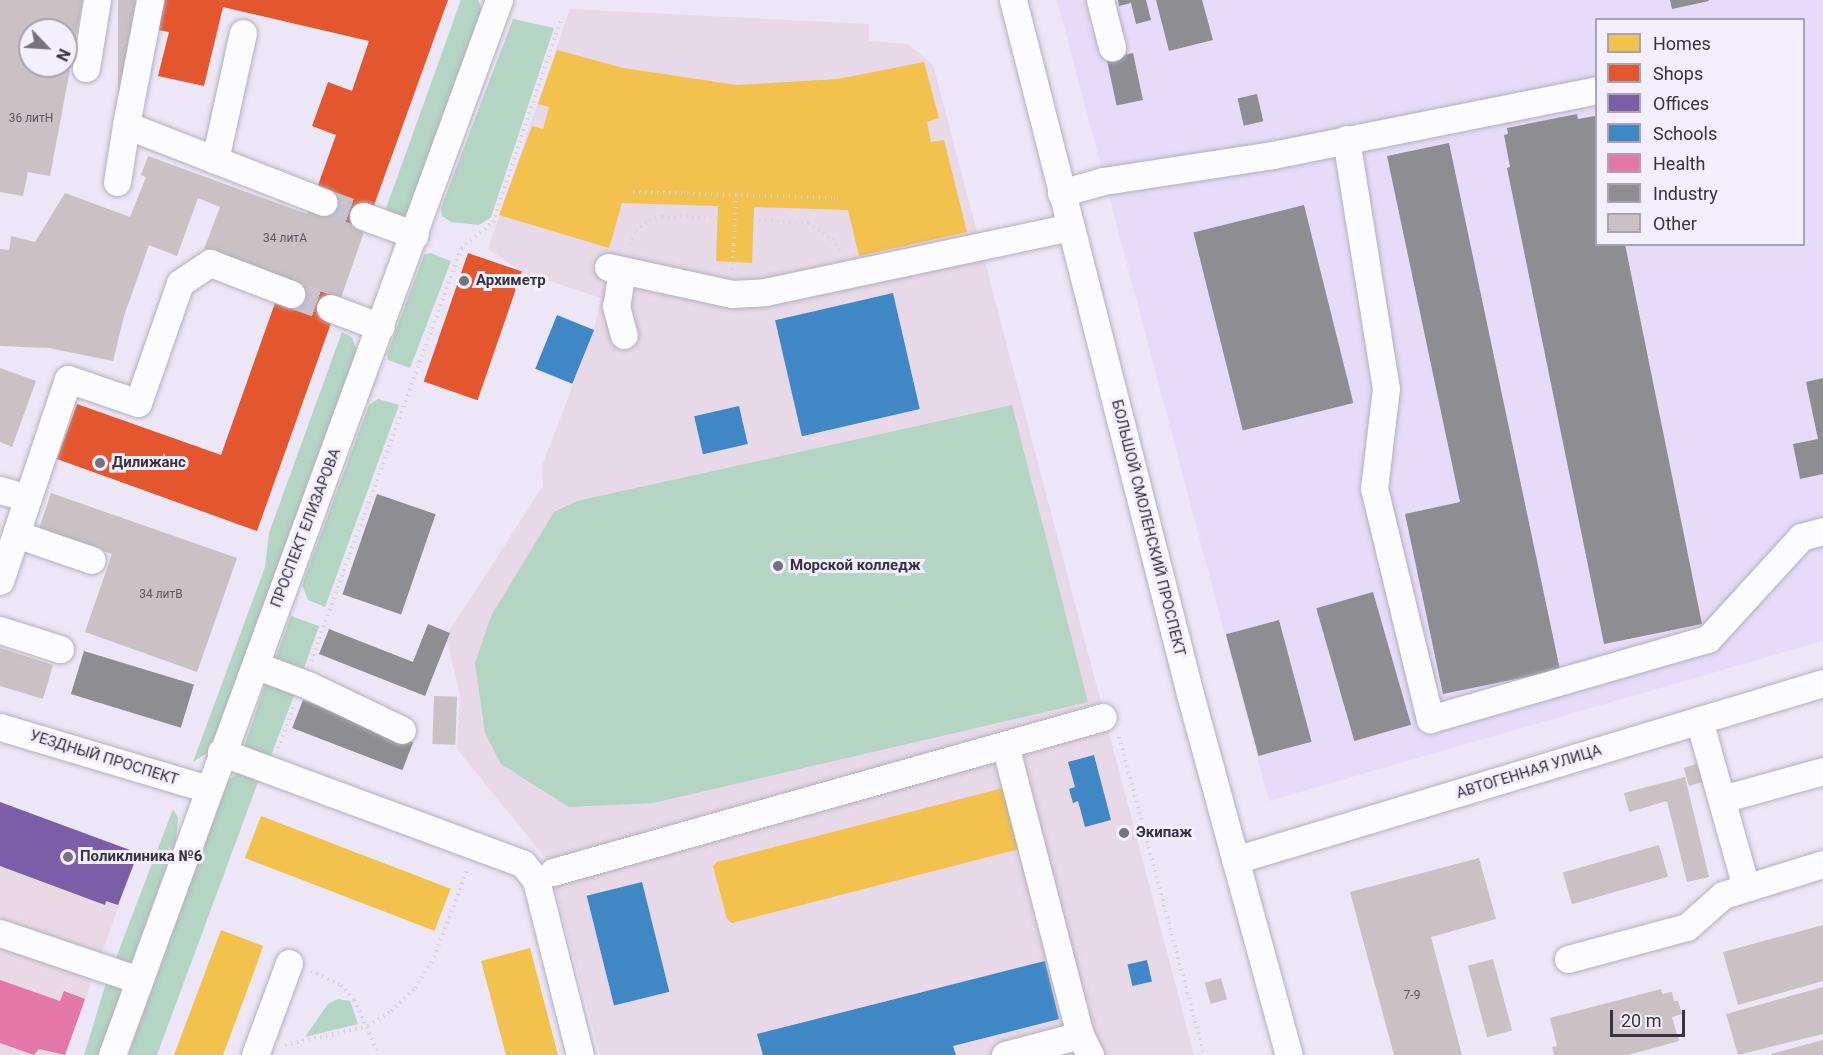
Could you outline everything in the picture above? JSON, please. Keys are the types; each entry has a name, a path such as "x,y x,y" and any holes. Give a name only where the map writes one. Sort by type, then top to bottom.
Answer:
{"street":[{"path":"86,68 97,0"},
{"path":"117,182 150,0"},
{"name":"ПРОСПЕКТ ЕЛИЗАРОВА","path":"112,1055 221,752 415,235 499,0"},
{"name":"БОЛЬШОЙ СМОЛЕНСКИЙ ПРОСПЕКТ","path":"1013,0 1235,860 1289,1055"},
{"path":"1100,0 1112,47"},
{"path":"214,160 243,33"},
{"path":"1061,193 1103,181 1272,155 1595,90"},
{"path":"126,125 324,202"},
{"path":"1346,139 1386,388 1374,488 1430,719 1708,639 1801,537 1823,531"},
{"path":"363,216 415,235"},
{"path":"624,335 616,306 615,269 732,294 765,292 1070,227"},
{"path":"0,582 68,379 138,403 180,283 210,263 291,294"},
{"path":"330,308 381,327"},
{"path":"0,490 28,498"},
{"path":"16,534 92,560"},
{"path":"0,630 60,649"},
{"path":"255,665 303,683 402,730"},
{"name":"АВТОГЕННАЯ УЛИЦА","path":"1235,860 1823,683"},
{"path":"553,872 1103,717"},
{"path":"1699,720 1746,887"},
{"name":"УЕЗДНЫЙ ПРОСПЕКТ","path":"0,727 208,789"},
{"path":"1005,745 1085,1045 1005,1055"},
{"path":"221,752 477,845 523,864 536,880 580,1055"},
{"path":"1722,799 1823,771"},
{"path":"1568,959 1687,927 1723,895 1823,864"},
{"path":"0,933 139,980"},
{"path":"265,1048 289,963"}],"path":[{"path":"270,770 461,248 493,222 561,18"},
{"path":"633,192 839,198"},
{"path":"734,262 736,195"},
{"path":"615,269 636,231 649,220 662,216 717,219"},
{"path":"753,220 808,223 821,229 839,248 848,275"},
{"path":"1121,743 1204,1055"},
{"path":"265,1048 368,1026 391,1011 415,988 434,957 477,845"},
{"path":"289,963 341,985 368,1026 379,1055"}],"shaded area":[{"path":"1057,0 1823,0 1823,641 1269,801"},
{"name":"Морской колледж","path":"570,9 869,24 869,41 908,44 933,65 1194,1055 600,1055 548,861 457,749 460,695 446,636 543,486 542,466 594,330 601,298 522,272 488,249"},
{"path":"0,802 138,853 65,1055 0,1055"}],"green space":[{"path":"461,0 478,0 482,10 406,217 384,214"},
{"path":"513,19 554,28 491,217 479,225 451,222 442,216 441,208"},
{"path":"430,253 451,261 410,368 388,360 387,354 424,255"},
{"path":"342,332 352,337 358,355 210,751 193,762 265,567 269,533"},
{"path":"378,399 399,405 325,607 308,600 302,585 369,405"},
{"path":"1012,405 1088,702 653,803 569,807 501,764 485,733 475,663 491,616 554,512 577,501"},
{"path":"291,616 319,626 301,676 273,666"},
{"path":"266,682 295,693 268,763 246,750 245,744"},
{"path":"240,770 261,774 157,1055 128,1055 228,781"},
{"path":"173,809 178,818 176,841 129,968 114,963"},
{"path":"107,980 123,985 102,1055 84,1055"},
{"path":"338,999 350,1001 358,1024 305,1037 328,1004"}],"building: Homes":[{"path":"557,50 623,68 737,85 838,79 924,62 939,118 927,122 931,142 944,140 967,232 859,256 848,210 754,207 752,263 716,261 718,206 622,203 609,248 499,215 532,126 543,129 549,107 538,104"},
{"path":"1003,788 1019,849 732,923 727,919 713,866 717,862"},
{"path":"261,816 451,889 434,931 245,858"},
{"path":"221,930 263,946 223,1055 174,1055"},
{"path":"530,948 558,1055 506,1055 481,961"}],"building: Shops":[{"path":"165,0 448,0 373,208 360,227 320,213 317,188 336,135 312,126 328,82 352,91 369,41 223,7 204,86 158,76 169,32 158,30"},
{"path":"468,253 522,272 478,400 424,382"},
{"path":"295,282 334,296 331,323 257,531 57,459 77,404 221,455 275,303 286,307"}],"building: Offices":[{"name":"Поликлиника №6","path":"0,802 138,853 118,905 106,901 105,905 0,866"}],"building: Schools":[{"path":"893,293 920,409 802,436 775,320"},
{"path":"557,315 594,330 572,384 535,369"},
{"path":"739,406 748,444 703,454 694,416"},
{"path":"1094,755 1111,820 1085,827 1078,801 1073,803 1069,789 1075,787 1068,762"},
{"path":"642,882 669,992 614,1005 587,896"},
{"path":"1147,960 1152,981 1132,986 1128,964"},
{"path":"1045,961 1059,1019 953,1046 956,1055 763,1055 757,1034"}],"building: Health":[{"path":"0,980 60,1001 64,991 85,999 65,1055 39,1049 34,1055 0,1043"}],"building: Industry":[{"path":"1118,0 1146,0 1151,20 1136,24 1131,3 1119,6"},
{"path":"1156,0 1202,0 1213,40 1169,51"},
{"path":"1670,0 1708,0 1709,1 1672,9"},
{"path":"1133,53 1143,100 1117,106 1107,59"},
{"path":"1257,94 1263,121 1244,126 1238,98"},
{"path":"1577,114 1578,119 1595,116 1595,246 1625,246 1702,624 1604,644 1507,168 1510,167 1504,135 1508,134 1507,128"},
{"path":"1449,143 1560,670 1443,694 1405,514 1460,502 1387,156"},
{"path":"1304,205 1353,403 1243,431 1193,233"},
{"path":"1823,378 1823,474 1800,479 1793,444 1818,439 1806,382"},
{"path":"377,494 436,514 401,614 342,594"},
{"path":"1373,592 1411,725 1354,741 1316,608"},
{"path":"1279,620 1312,742 1258,756 1226,634"},
{"path":"428,624 450,633 425,696 319,654 329,629 413,662"},
{"path":"84,651 194,685 181,728 71,694"},
{"path":"303,700 413,742 402,770 292,728"}],"building: Other":[{"path":"0,0 83,0 78,27 78,18 18,18 18,78 68,78 50,176 28,172 23,196 0,192"},
{"path":"118,0 141,0 141,118 118,118"},
{"path":"148,156 307,214 309,209 365,229 341,298 204,249 220,207 198,198 177,256 149,245 124,316 113,361 49,348 0,346 0,249 9,250 11,236 35,242 65,193 130,217 146,177 141,175"},
{"path":"0,368 36,381 12,447 0,442"},
{"path":"51,493 237,558 197,672 85,632 112,554 39,529"},
{"path":"0,648 53,665 43,699 0,686"},
{"path":"434,696 457,697 455,745 432,744"},
{"path":"1700,763 1705,781 1689,786 1684,768"},
{"path":"1685,777 1709,877 1687,882 1667,801 1629,812 1624,793"},
{"path":"1659,845 1668,877 1572,904 1563,873"},
{"path":"1479,858 1496,919 1431,937 1462,1055 1394,1055 1350,892"},
{"path":"1823,925 1823,981 1738,1005 1723,952"},
{"path":"1493,959 1512,1030 1487,1037 1468,966"},
{"path":"1221,978 1227,999 1211,1004 1205,983"},
{"path":"1823,987 1823,1034 1738,1055 1726,1014"},
{"path":"1661,989 1662,994 1672,992 1674,1001 1678,1001 1682,1014 1672,1017 1679,1041 1628,1055 1554,1055 1552,1047 1557,1046 1550,1018"},
{"path":"1823,1040 1823,1055 1771,1055 1771,1054"}],"tunnel":[{"path":"324,202 363,216"},
{"path":"291,294 330,308"}],"place":[{"name":"Архиметр","path":"464,281"},
{"name":"Дилижанс","path":"100,463"},
{"name":"Морской колледж","path":"778,566"},
{"name":"Экипаж","path":"1124,833"},
{"name":"Поликлиника №6","path":"68,857"}]}
